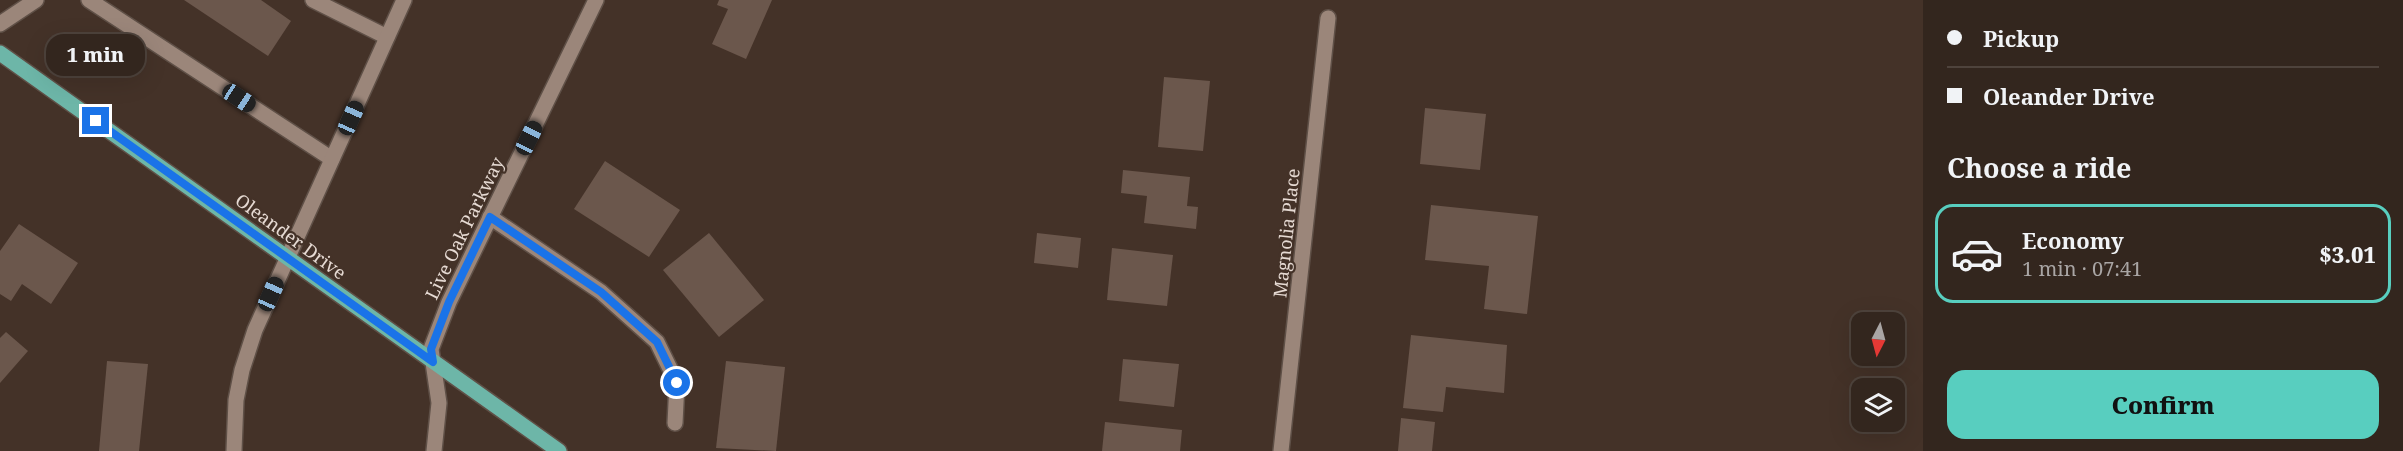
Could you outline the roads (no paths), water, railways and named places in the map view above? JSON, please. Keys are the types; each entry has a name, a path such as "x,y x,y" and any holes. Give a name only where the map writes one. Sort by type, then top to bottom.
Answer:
{"main road":[{"name":"Oleander Drive","path":"0,53 559,451"}],"street":[{"path":"0,24 36,0"},
{"path":"89,0 332,159"},
{"path":"313,0 387,37"},
{"path":"234,451 236,400 242,370 255,330 404,0"},
{"name":"Live Oak Parkway","path":"434,451 439,403 431,349 449,302 597,0"},
{"name":"Magnolia Place","path":"1281,451 1328,18"},
{"path":"490,217 601,292 657,342 677,383 675,423"}]}
